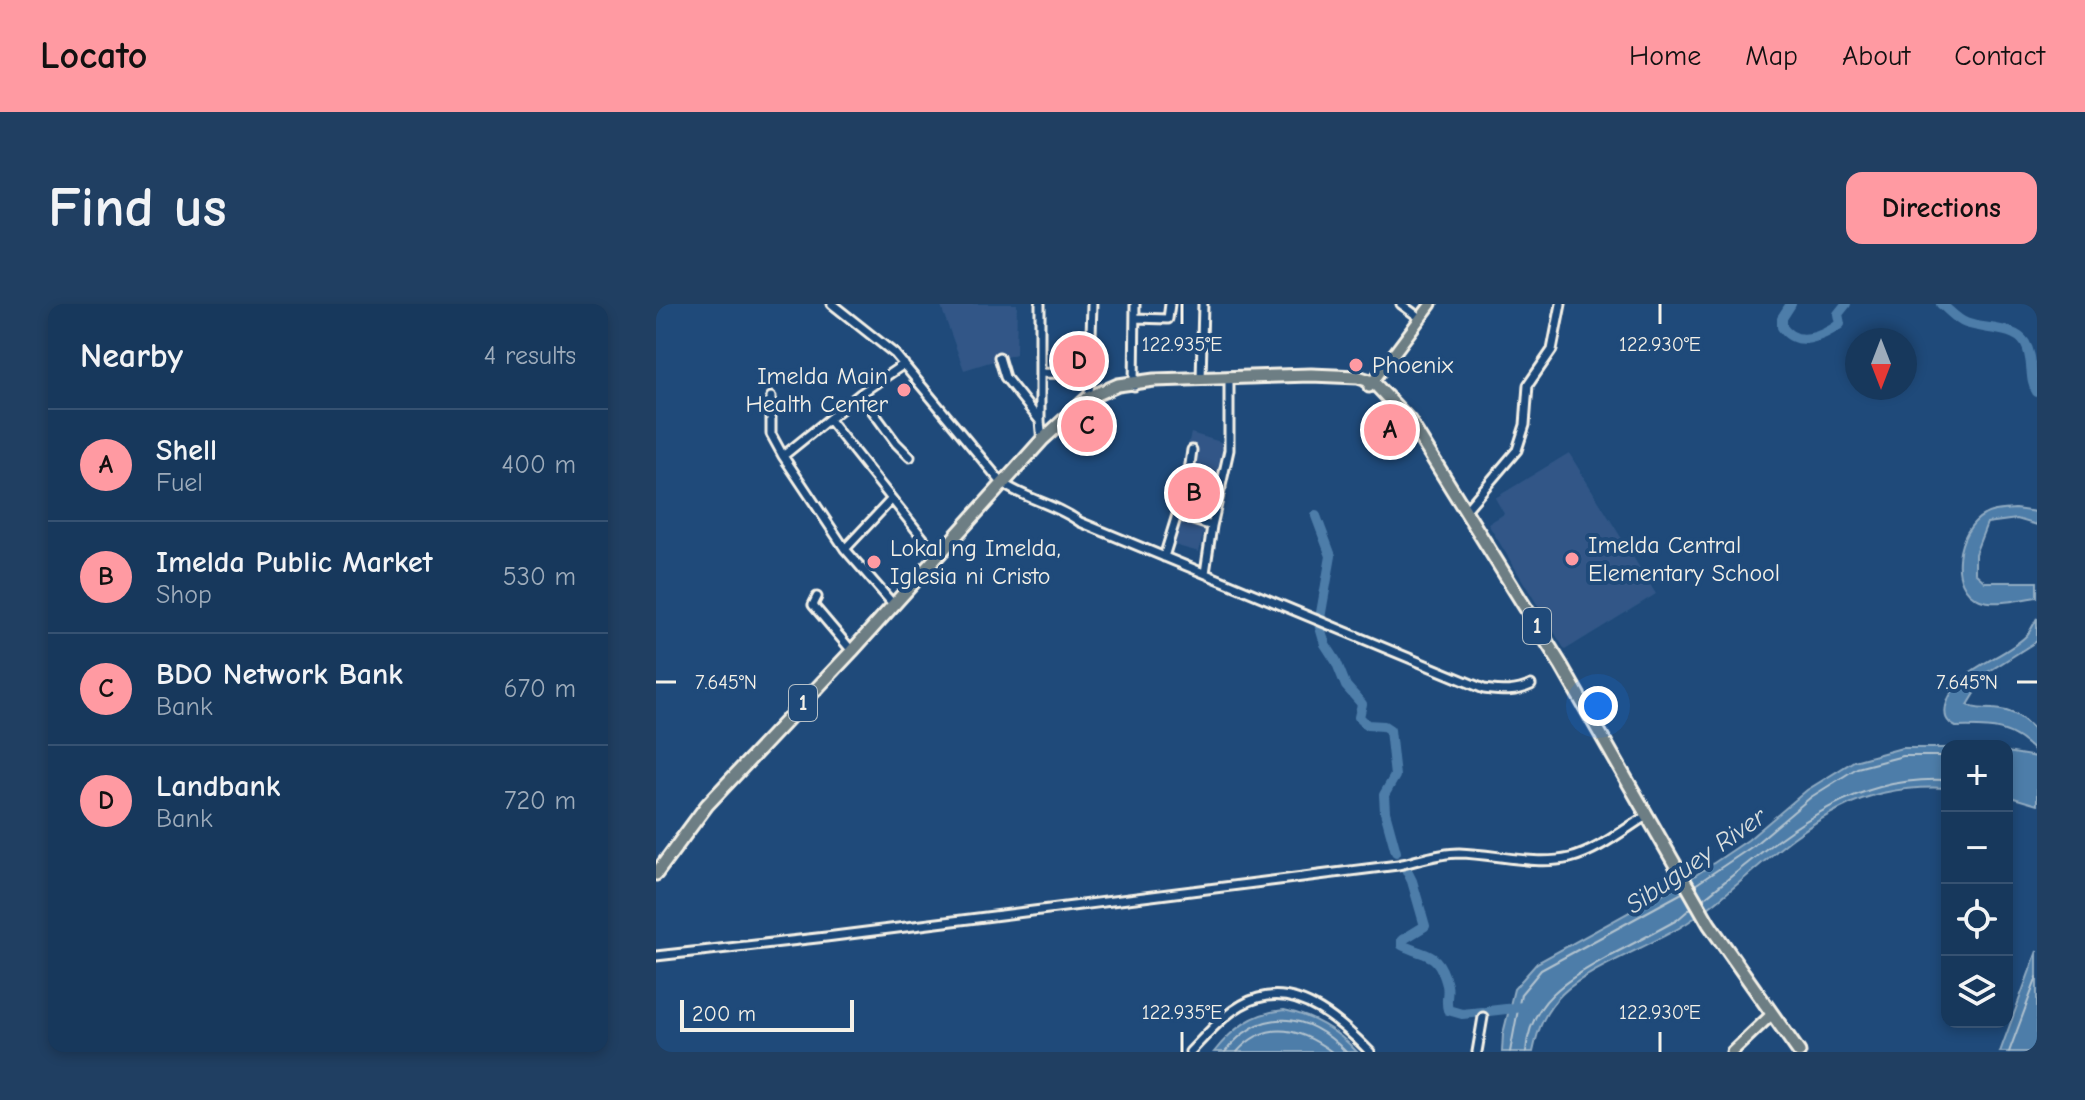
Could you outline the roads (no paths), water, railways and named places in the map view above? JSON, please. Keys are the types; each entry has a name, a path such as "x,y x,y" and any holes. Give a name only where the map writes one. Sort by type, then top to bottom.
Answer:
{"highway":[{"name":"1","path":"1043,443 1083,409 1134,385 1336,374 1371,384 1386,395 1409,420 1561,665 1709,924 1799,1052"},
{"name":"1","path":"656,874 707,805 1088,398 1118,385 1339,379 1371,384"}],"main road":[{"path":"1371,384 1431,304"},
{"path":"1732,1052 1771,1015"}],"street":[{"path":"832,304 904,364 930,399 1005,484 1022,496 1062,509 1080,522 1484,689 1521,690 1531,685"},
{"path":"1040,304 1040,421 1043,443"},
{"path":"1088,398 1092,304"},
{"path":"1134,385 1135,304"},
{"path":"1135,318 1168,319 1170,304"},
{"path":"1201,379 1203,304"},
{"path":"1401,304 1420,318"},
{"path":"1465,511 1517,450 1525,425 1528,385 1552,350 1561,304"},
{"path":"999,357 1005,377 1040,421"},
{"path":"783,456 860,394 904,364"},
{"path":"1040,373 1091,374"},
{"path":"1205,573 1229,450 1229,381"},
{"path":"860,394 910,457"},
{"path":"771,397 771,434 783,456 845,549 893,604"},
{"path":"829,420 938,557"},
{"path":"1164,557 1188,479 1192,450"},
{"path":"1188,479 1221,488"},
{"path":"845,549 892,499"},
{"path":"1178,515 1212,526"},
{"path":"817,597 813,605 852,651"},
{"path":"656,956 1398,865 1454,853 1500,855 1541,862 1572,857 1595,848 1646,816"},
{"path":"1190,1052 1232,1011 1258,998 1282,996 1302,1000 1346,1027 1370,1052"},
{"path":"1477,1052 1483,1017"}],"water":[{"path":"2015,509 2037,512 2037,525 2017,519 1987,523 1975,554 1975,573 1985,582 2037,582 2037,597 2001,602 1980,600 1969,593 1959,571 1959,558 1967,532 1984,515"},
{"path":"2037,618 2037,641 1988,672 1968,705 2006,711 2023,719 2037,733 2037,754 2010,733 1990,728 1956,727 1950,723 1946,706 1959,682 2017,644 2027,635"},
{"path":"1902,748 1941,748 1941,788 1879,794 1854,802 1819,820 1700,914 1573,985 1547,1013 1533,1052 1502,1052 1514,989 1537,963 1693,877 1748,840 1807,790 1854,761"},
{"path":"2013,753 2037,757 2037,805 2013,798"},
{"path":"2037,951 2037,1052 2000,1052 2009,1028 2013,1028 2013,1017"},
{"path":"1284,1010 1324,1025 1357,1052 1214,1052 1244,1023 1263,1014"}],"waterway":[{"path":"1791,304 1782,318 1782,327 1794,337 1802,339 1825,333 1840,324 1838,314 1846,304"},
{"path":"1941,304 1966,323 2006,331 2020,338 2028,349 2037,392"},
{"path":"1316,516 1331,556 1319,624 1325,644 1346,686 1362,704 1359,717 1367,725 1384,726 1390,730 1395,776 1384,795 1385,812 1396,852"},
{"path":"1406,869 1425,926 1402,940 1402,945 1436,960 1447,985 1448,1010 1462,1014 1483,1012"},
{"path":"1489,1011 1523,1007"}],"place":[{"name":"Landbank","path":"1079,361"},
{"name":"Phoenix","path":"1356,365"},
{"name":"Imelda Main Health Center","path":"904,390"},
{"name":"BDO Network Bank","path":"1087,426"},
{"name":"Shell","path":"1390,430"},
{"name":"Imelda Public Market","path":"1194,493"},
{"name":"Imelda Central Elementary School","path":"1572,559"},
{"name":"Lokal ng Imelda, Iglesia ni Cristo","path":"874,562"}],"water label":[{"name":"Sibuguey River","path":"1696,861"}]}
